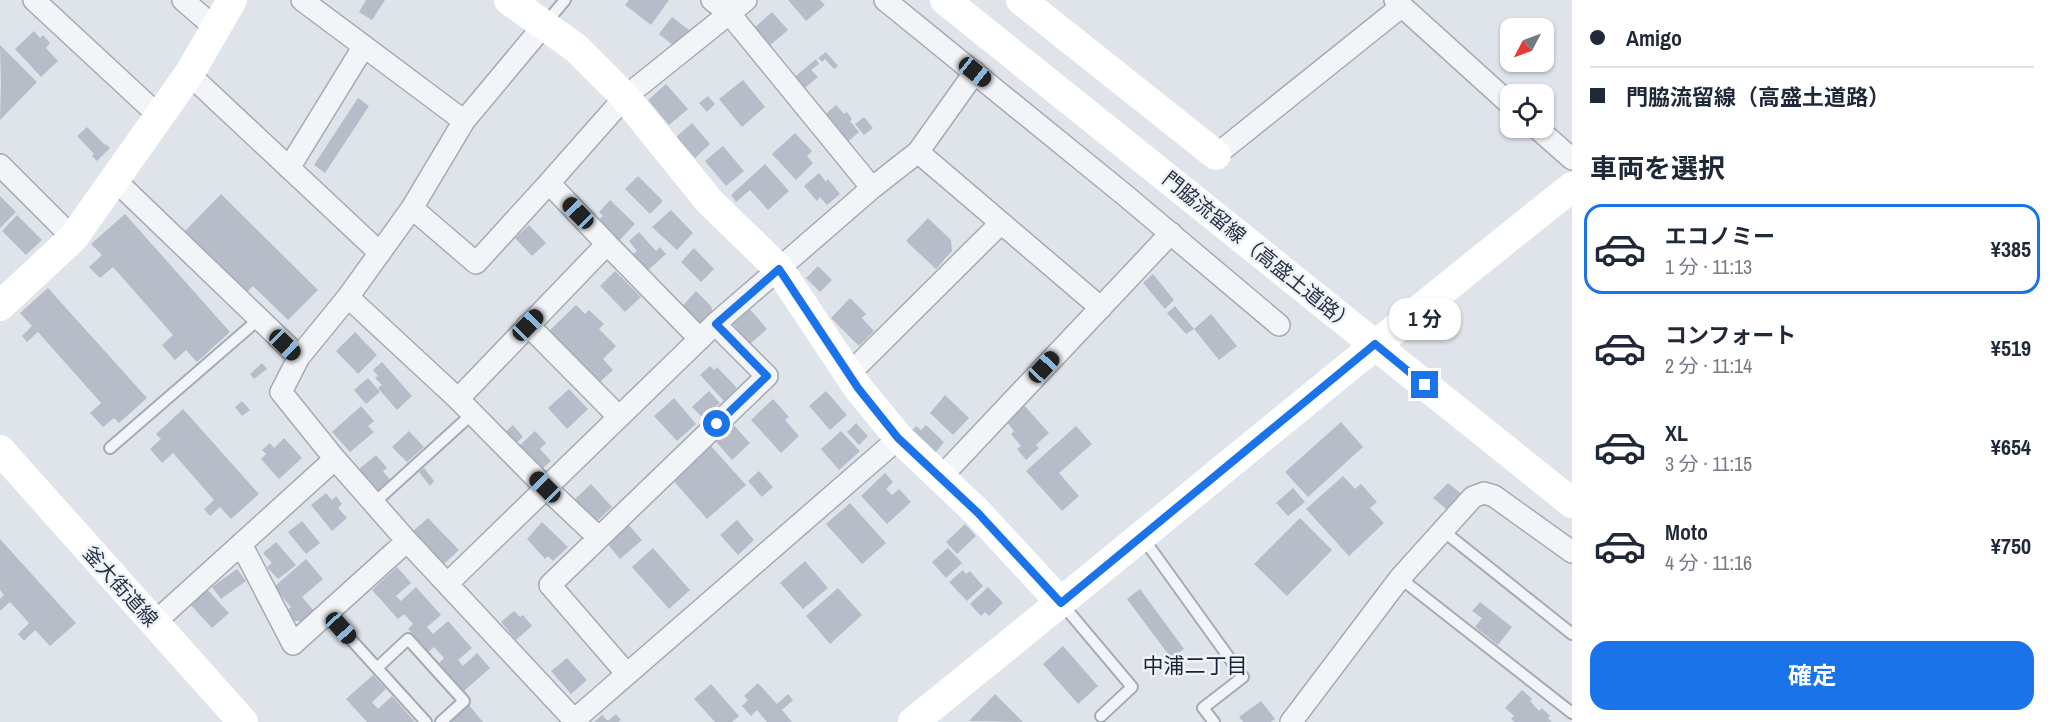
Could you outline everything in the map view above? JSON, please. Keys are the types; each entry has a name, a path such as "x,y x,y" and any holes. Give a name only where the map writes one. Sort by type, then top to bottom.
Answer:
{"street":[{"path":"34,0 159,116"},
{"path":"183,0 214,27"},
{"path":"0,306 73,238 189,74 214,27 232,0"},
{"path":"302,0 464,121"},
{"path":"509,0 576,48 624,96 710,201 779,269 849,374 898,438 978,513 1061,603"},
{"path":"712,0 729,14 872,188"},
{"path":"412,208 476,263 624,96 746,0"},
{"path":"885,0 1280,325"},
{"name":"門脇流留線（高盛土道路）","path":"945,0 1572,502"},
{"path":"1022,0 1216,155 1399,3 1500,95"},
{"path":"544,25 464,121 412,208 348,297 298,357 281,392 335,459 407,541 574,721 898,438"},
{"path":"290,168 364,46"},
{"path":"447,584 716,324 872,188 918,152 975,72"},
{"path":"189,74 380,253"},
{"path":"1548,138 1572,159"},
{"path":"918,152 1101,308"},
{"path":"0,165 73,238"},
{"path":"115,180 298,357"},
{"path":"549,183 700,339"},
{"path":"913,722 1375,344 1572,187"},
{"path":"849,374 1001,223"},
{"path":"941,477 1171,233"},
{"path":"465,407 528,325 607,244"},
{"path":"348,297 599,538"},
{"path":"627,674 550,585 767,376 716,324"},
{"path":"528,325 619,417"},
{"name":"釜大街道線","path":"0,450 243,722"},
{"path":"154,623 335,459"},
{"path":"1291,722 1400,578 1473,497 1484,493 1494,496 1572,552"},
{"path":"242,544 293,644 407,541"}],"lane":[{"path":"544,25 565,0"},
{"path":"110,448 260,320"},
{"path":"374,503 465,407"},
{"path":"1442,530 1572,634"},
{"path":"1141,535 1243,677 1203,708 1214,722"},
{"path":"1400,578 1572,713"},
{"path":"1061,603 1132,687 1101,716"},
{"path":"327,613 426,722"},
{"path":"377,668 408,639 464,701 441,722"}],"building":[{"path":"366,0 385,0 372,20 359,12"},
{"path":"629,0 669,0 651,25 625,5"},
{"path":"788,0 820,0 825,5 806,21"},
{"path":"772,12 788,30 768,47 753,29"},
{"path":"672,17 693,33 679,50 659,34"},
{"path":"34,31 40,38 43,35 50,43 46,48 58,61 41,77 15,49"},
{"path":"0,45 37,82 0,120 1,83"},
{"path":"826,52 838,66 834,69 825,59 822,62 818,58"},
{"path":"816,59 819,64 811,70 818,77 800,92 790,81"},
{"path":"743,80 765,107 742,127 719,99"},
{"path":"666,84 688,109 669,125 648,100"},
{"path":"708,96 715,104 707,112 699,103"},
{"path":"358,98 369,106 325,173 314,165"},
{"path":"836,105 844,114 847,112 852,119 850,121 859,132 844,145 821,118"},
{"path":"864,117 873,128 864,135 855,124"},
{"path":"692,123 710,144 695,158 676,137"},
{"path":"87,127 110,148 97,161 92,156 94,154 77,136"},
{"path":"795,133 812,151 807,156 813,163 796,180 772,154"},
{"path":"723,146 744,171 726,186 705,161"},
{"path":"765,164 789,191 768,210 750,190 736,202 731,195"},
{"path":"819,173 826,182 828,179 840,194 827,205 820,197 817,201 804,186"},
{"path":"638,176 663,201 650,214 625,189"},
{"path":"221,194 318,290 288,320 253,286 247,292 185,231"},
{"path":"0,196 16,212 0,228"},
{"path":"610,200 635,224 619,241 598,220 603,216 599,212"},
{"path":"671,210 693,233 677,250 652,227"},
{"path":"125,214 230,332 197,362 186,350 175,360 162,345 173,335 113,267 100,278 89,267 102,255 91,244"},
{"path":"17,215 42,240 26,255 2,231"},
{"path":"928,218 951,240 952,251 936,269 906,241"},
{"path":"529,225 546,243 532,256 515,238"},
{"path":"639,232 656,251 660,247 666,254 646,272 631,255 637,251 629,241"},
{"path":"694,248 714,269 701,282 681,262"},
{"path":"818,266 832,280 820,292 806,278"},
{"path":"615,271 641,297 625,312 600,286"},
{"path":"1153,274 1174,300 1165,309 1143,283"},
{"path":"48,288 147,398 119,423 114,418 103,427 90,413 101,403 38,332 27,342 22,336 32,326 20,313"},
{"path":"696,291 711,306 713,312 695,330 677,312"},
{"path":"850,298 866,314 862,318 874,331 859,346 831,318"},
{"path":"576,305 585,314 589,310 604,324 599,329 616,346 603,359 613,370 599,383 548,332"},
{"path":"1175,306 1194,329 1186,334 1167,313"},
{"path":"749,308 767,329 750,344 732,323"},
{"path":"1211,314 1237,346 1219,360 1194,329"},
{"path":"355,332 377,355 358,374 336,351"},
{"path":"382,362 412,396 397,410 378,388 382,385 375,378 378,376 373,370"},
{"path":"262,363 267,369 254,379 250,374"},
{"path":"710,366 714,370 717,367 737,388 724,401 700,375"},
{"path":"368,378 380,392 366,404 354,390"},
{"path":"569,389 588,409 567,429 548,408"},
{"path":"709,391 720,403 703,418 692,407"},
{"path":"826,391 847,415 830,430 809,406"},
{"path":"945,395 969,418 953,435 930,413"},
{"path":"674,398 696,424 677,441 654,416"},
{"path":"773,399 789,417 785,420 799,436 781,453 751,420"},
{"path":"242,401 250,410 242,416 235,407"},
{"path":"1022,403 1049,433 1036,445 1039,448 1026,460 1017,449 1021,446 1011,434 1014,431 1004,419"},
{"path":"361,406 374,421 368,426 374,432 350,452 332,432"},
{"path":"183,409 259,494 231,519 220,507 210,516 204,509 214,500 173,453 162,463 150,449 161,439 156,434"},
{"path":"729,420 750,443 732,460 711,436"},
{"path":"1341,422 1363,447 1308,497 1285,472"},
{"path":"856,423 868,436 859,445 847,432"},
{"path":"513,425 523,437 513,446 502,435"},
{"path":"926,425 944,442 929,461 905,438 916,426 921,430"},
{"path":"1076,426 1092,444 1059,473 1079,496 1062,511 1026,471"},
{"path":"409,431 424,447 407,462 392,447"},
{"path":"535,431 546,443 540,449 551,461 540,471 518,447"},
{"path":"841,431 860,451 839,470 821,449"},
{"path":"284,438 302,458 279,479 261,459 266,454 262,450 270,443 274,448"},
{"path":"711,446 746,485 707,519 672,479"},
{"path":"376,455 387,468 383,471 392,482 378,494 358,470"},
{"path":"424,468 434,481 430,486 419,472"},
{"path":"759,471 773,487 762,497 748,481"},
{"path":"885,473 893,482 886,489 892,495 899,489 911,502 887,524 861,496"},
{"path":"1343,476 1355,489 1361,484 1377,502 1370,508 1384,523 1349,556 1306,509"},
{"path":"1448,483 1463,495 1449,511 1433,498"},
{"path":"591,484 612,507 595,523 574,500"},
{"path":"1293,488 1305,502 1288,516 1276,503"},
{"path":"326,493 332,500 336,496 342,504 338,508 347,518 332,531 311,505"},
{"path":"850,503 886,543 862,564 826,524"},
{"path":"428,518 459,550 444,564 413,531"},
{"path":"1300,518 1332,550 1287,596 1254,564"},
{"path":"737,520 754,540 738,555 720,535"},
{"path":"302,521 320,543 306,554 288,532"},
{"path":"542,522 568,547 553,561 548,556 545,559 527,539"},
{"path":"626,522 642,540 620,559 605,541"},
{"path":"965,524 976,536 957,554 946,542"},
{"path":"0,539 76,623 50,646 35,630 24,641 18,634 29,623 10,602 0,611 0,599 4,595 0,590"},
{"path":"276,542 296,565 278,579 267,567 272,563 263,553"},
{"path":"653,548 690,590 669,609 632,567"},
{"path":"948,548 962,563 946,578 932,562"},
{"path":"306,559 323,579 302,597 315,612 304,621 293,621 285,612 291,607 274,587"},
{"path":"805,561 828,588 803,609 780,583"},
{"path":"397,567 411,583 396,596 401,601 416,587 441,615 427,627 433,634 448,621 472,648 458,660 463,666 477,653 490,668 464,691 439,663 444,658 434,647 428,652 408,629 413,624 404,614 398,619 372,590"},
{"path":"237,569 246,581 221,599 212,587"},
{"path":"963,570 966,574 970,571 983,586 967,601 949,582"},
{"path":"204,586 229,613 212,628 187,601"},
{"path":"988,587 1003,603 989,616 985,612 981,616 970,604"},
{"path":"838,588 862,615 830,644 806,616"},
{"path":"1140,589 1184,649 1171,658 1127,599"},
{"path":"1480,602 1512,627 1498,645 1475,627 1482,618 1472,611"},
{"path":"514,611 520,617 523,615 532,626 516,640 501,622"},
{"path":"1063,646 1098,686 1078,704 1043,664"},
{"path":"567,658 587,680 571,694 551,671"},
{"path":"373,675 386,689 372,702 378,709 392,696 415,722 367,722 346,699"},
{"path":"758,683 777,704 788,694 793,700 782,710 792,722 767,722 757,710 751,716 742,706 748,700 744,696"},
{"path":"711,684 739,716 732,722 715,722 694,699"},
{"path":"1522,690 1532,699 1530,701 1539,711 1542,708 1550,716 1548,718 1552,722 1515,722 1511,719 1514,716 1505,708"},
{"path":"995,694 1023,722 969,721"},
{"path":"1261,701 1275,719 1271,722 1243,722 1239,717"},
{"path":"468,704 483,722 448,722"},
{"path":"616,714 621,720 618,722 594,722 602,715 608,721"}],"district":[{"name":"中浦二丁目","path":"1195,665"}],"route":[{"path":"717,424 767,376 716,324 779,269 858,388 898,438 978,513 1061,603 1375,344 1425,385"}]}
